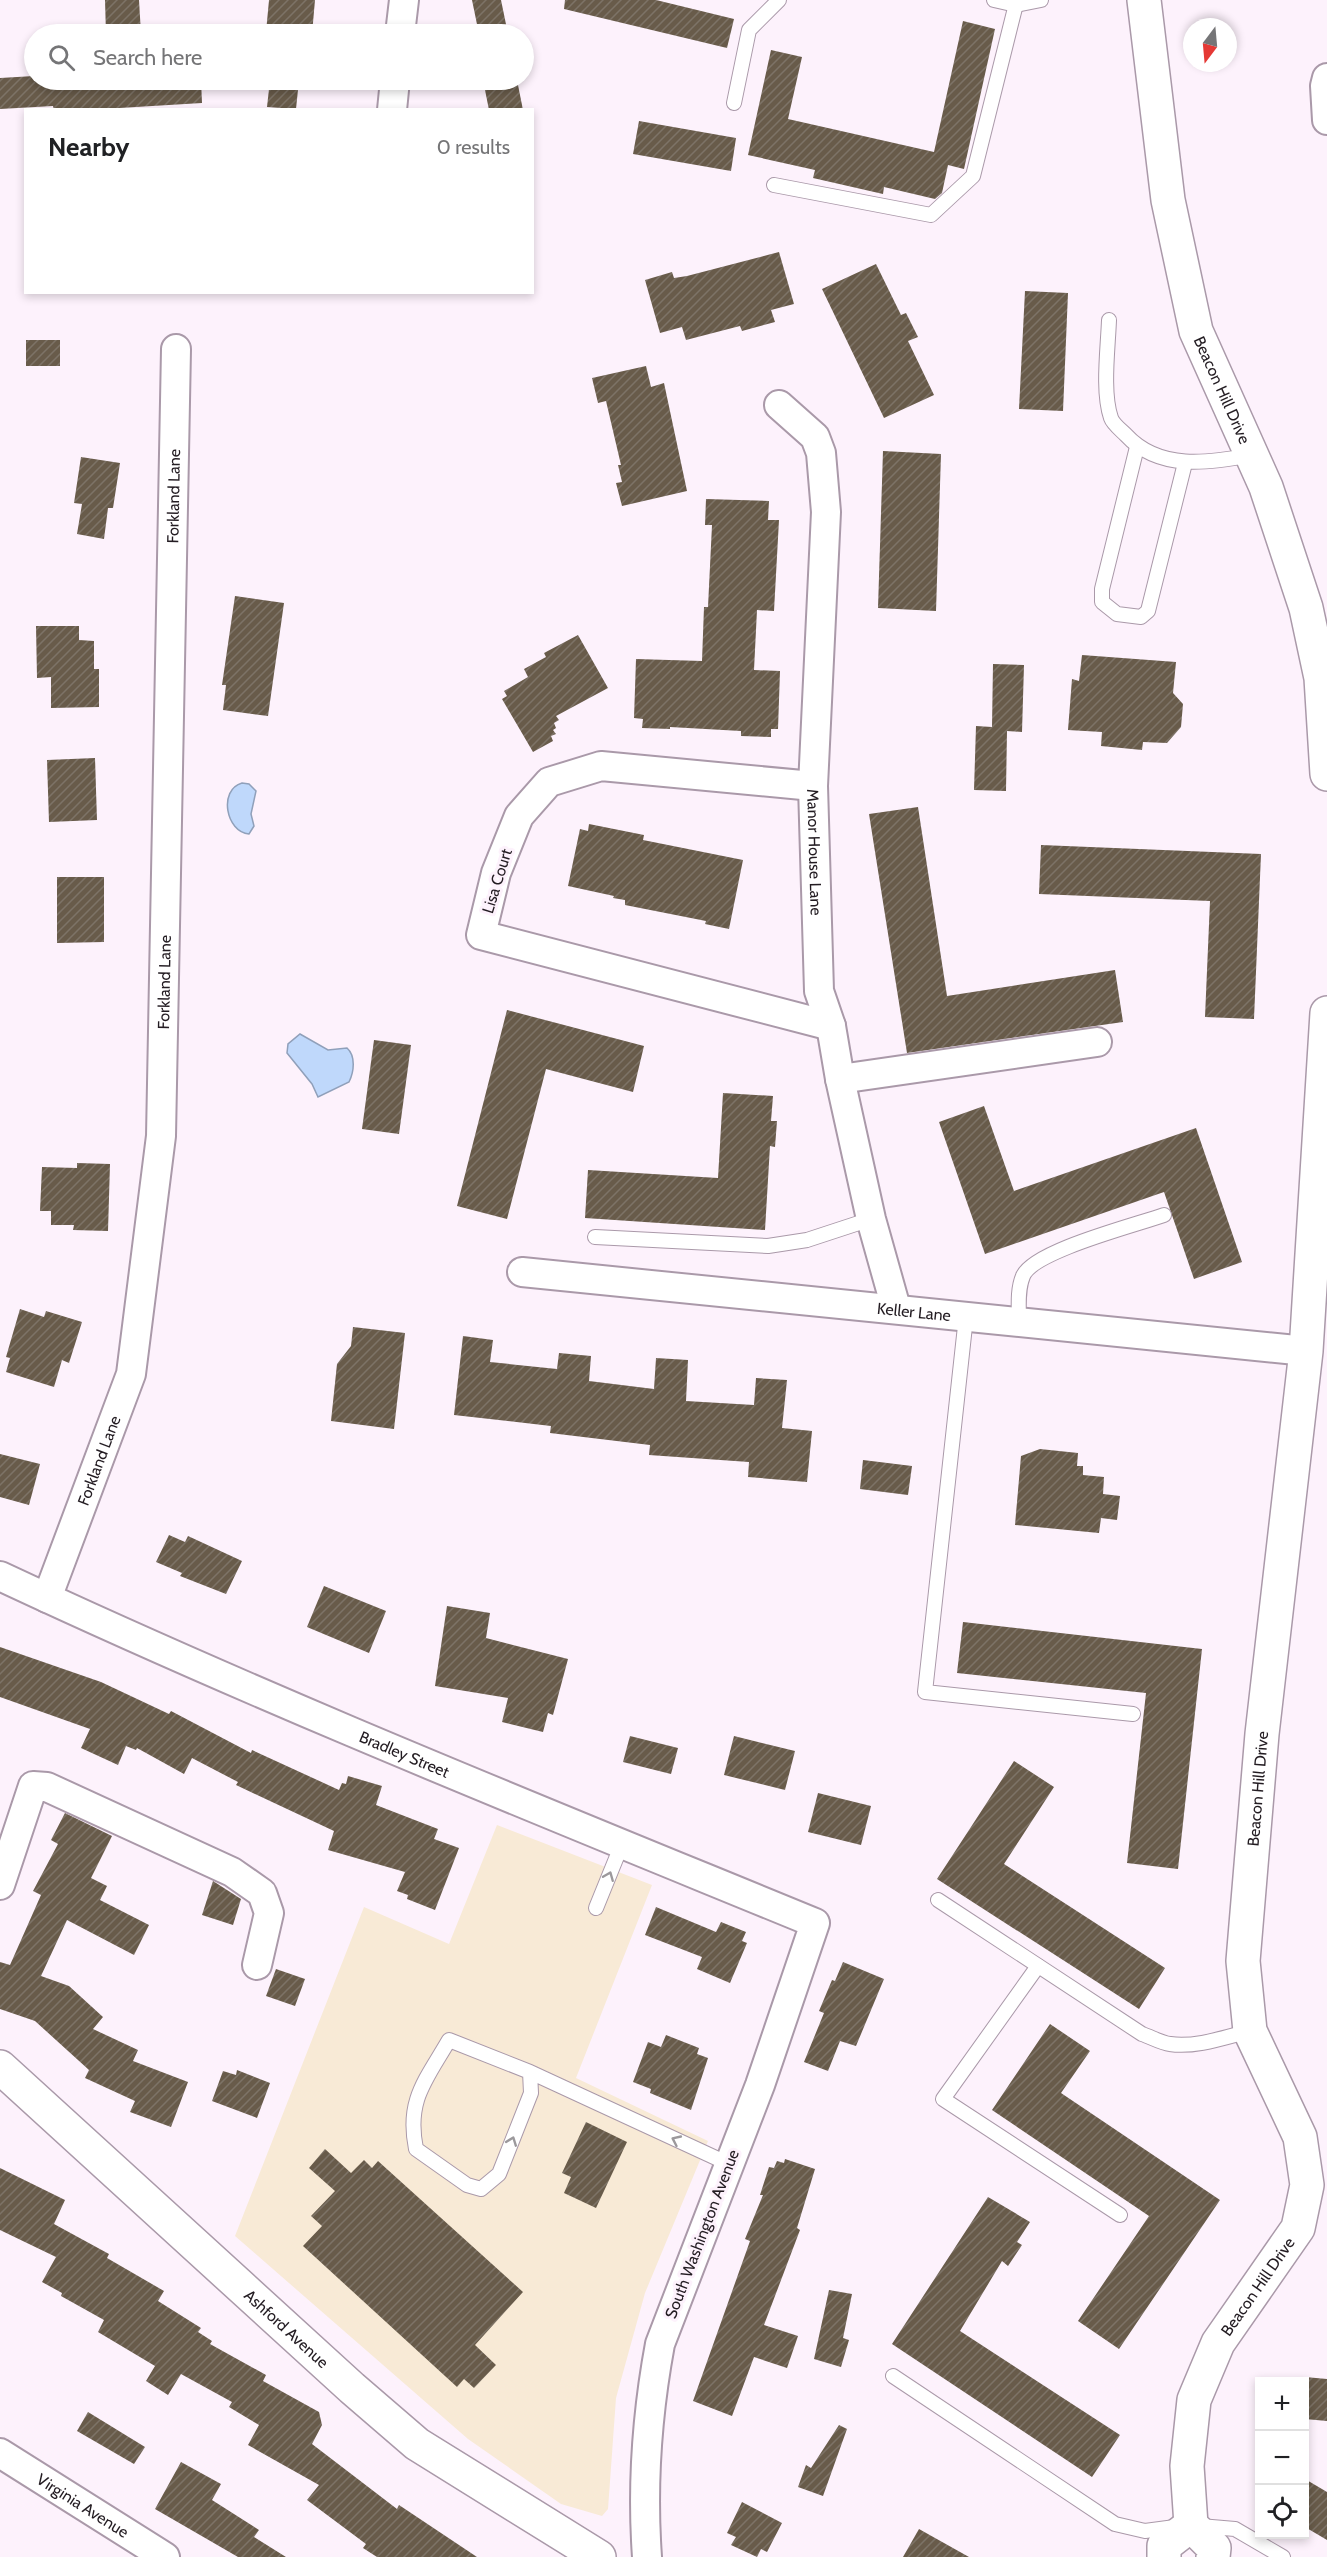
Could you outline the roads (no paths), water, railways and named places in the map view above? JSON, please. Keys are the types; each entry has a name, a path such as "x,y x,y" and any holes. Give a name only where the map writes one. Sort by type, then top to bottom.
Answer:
{"street":[{"path":"401,24 404,0"},
{"name":"Beacon Hill Drive","path":"1144,0 1168,200 1196,331 1266,487 1306,608 1321,678 1327,774"},
{"path":"1327,78 1325,86 1327,120"},
{"path":"392,108 394,90"},
{"name":"Forkland Lane","path":"47,1598 131,1374 161,1136 176,349"},
{"name":"Manor House Lane","path":"779,405 815,437 821,453 826,512 813,786 819,991 831,1026 840,1079 871,1219 896,1308"},
{"name":"Lisa Court","path":"813,786 601,766 549,782 519,816 496,873 481,934 831,1026"},
{"name":"Beacon Hill Drive","path":"1191,2525 1187,2466 1194,2400 1218,2343 1298,2228 1307,2185 1300,2137 1250,2031 1243,1961 1262,1734 1311,1352 1322,1170 1327,1013"},
{"path":"840,1079 1097,1042"},
{"name":"Keller Lane","path":"522,1272 896,1308 1311,1352"},
{"name":"Bradley Street","path":"0,1576 410,1757 815,1923"},
{"path":"0,1885 33,1786 47,1787 232,1872 262,1893 269,1913 257,1965"},
{"name":"South Washington Avenue","path":"647,2557 644,2515 652,2386 660,2344 764,2074 815,1923"},
{"name":"Ashford Avenue","path":"0,2067 417,2444 598,2557"},
{"name":"Virginia Avenue","path":"0,2453 165,2557"},
{"path":"1164,2557 1164,2546 1191,2525 1214,2547 1213,2557"}],"lane":[{"path":"734,103 749,30 779,0"},
{"path":"994,0 1017,2 1041,0"},
{"path":"774,184 931,215 973,176 1017,2"},
{"path":"1109,320 1106,382 1111,419 1137,447 1185,463 1208,463 1252,456"},
{"path":"1137,447 1102,589 1102,602 1117,614 1141,617 1148,611 1185,463"},
{"path":"1019,1322 1023,1276 1029,1267 1049,1253 1164,1215"},
{"path":"595,1237 768,1246 807,1240 871,1219"},
{"path":"966,1317 925,1692 1132,1714"},
{"path":"596,1908 622,1844"},
{"path":"938,1900 1142,2034 1169,2044 1208,2041 1250,2031"},
{"path":"1038,1966 943,2099 1120,2215"},
{"path":"530,2072 531,2093 499,2174 481,2188 467,2185 416,2149 414,2114 418,2093 449,2040 530,2072 729,2164"},
{"path":"893,2376 1115,2524 1145,2531 1191,2525 1235,2529 1283,2557"}],"water":[{"path":"242,783 249,784 256,791 251,814 254,826 249,834 241,832 235,826 228,810 230,794 234,787"},
{"path":"300,1034 328,1050 347,1048 352,1055 353,1064 349,1082 318,1097 312,1084 287,1053 288,1044"}]}
